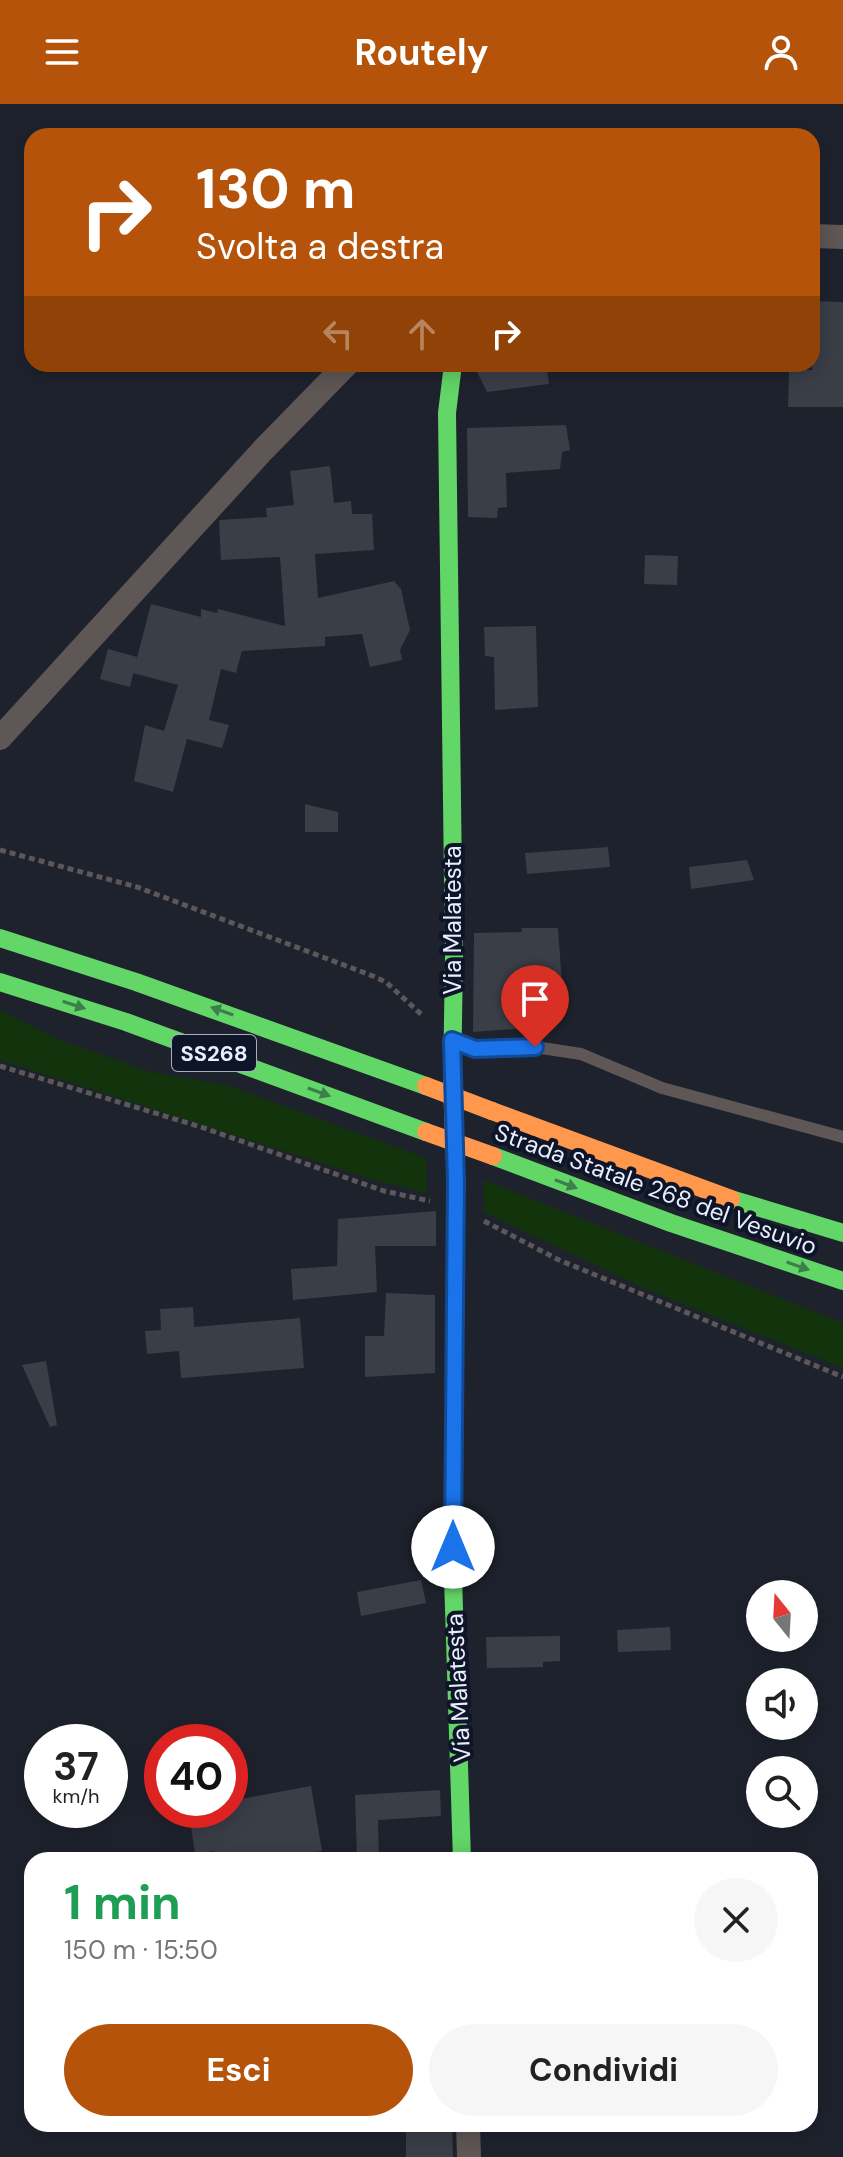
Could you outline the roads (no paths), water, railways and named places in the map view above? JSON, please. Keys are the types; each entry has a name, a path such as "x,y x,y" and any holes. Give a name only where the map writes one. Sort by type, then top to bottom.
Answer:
{"main road":[{"name":"Via Malatesta","path":"452,372 447,413 456,1207 453,1577 462,1852"},
{"name":"Strada Statale 268 del Vesuvio","path":"0,938 136,982 728,1198 843,1233"},
{"name":"Strada Statale 268 del Vesuvio","path":"0,982 155,1032 671,1223 843,1281"},
{"path":"671,1223 782,1280"}],"street":[{"path":"820,236 843,237"},
{"path":"0,738 263,450 339,372"},
{"path":"468,2132 469,2157"}],"lane":[{"path":"452,1040 475,1049 535,1047 581,1054 662,1088 843,1137"}]}
